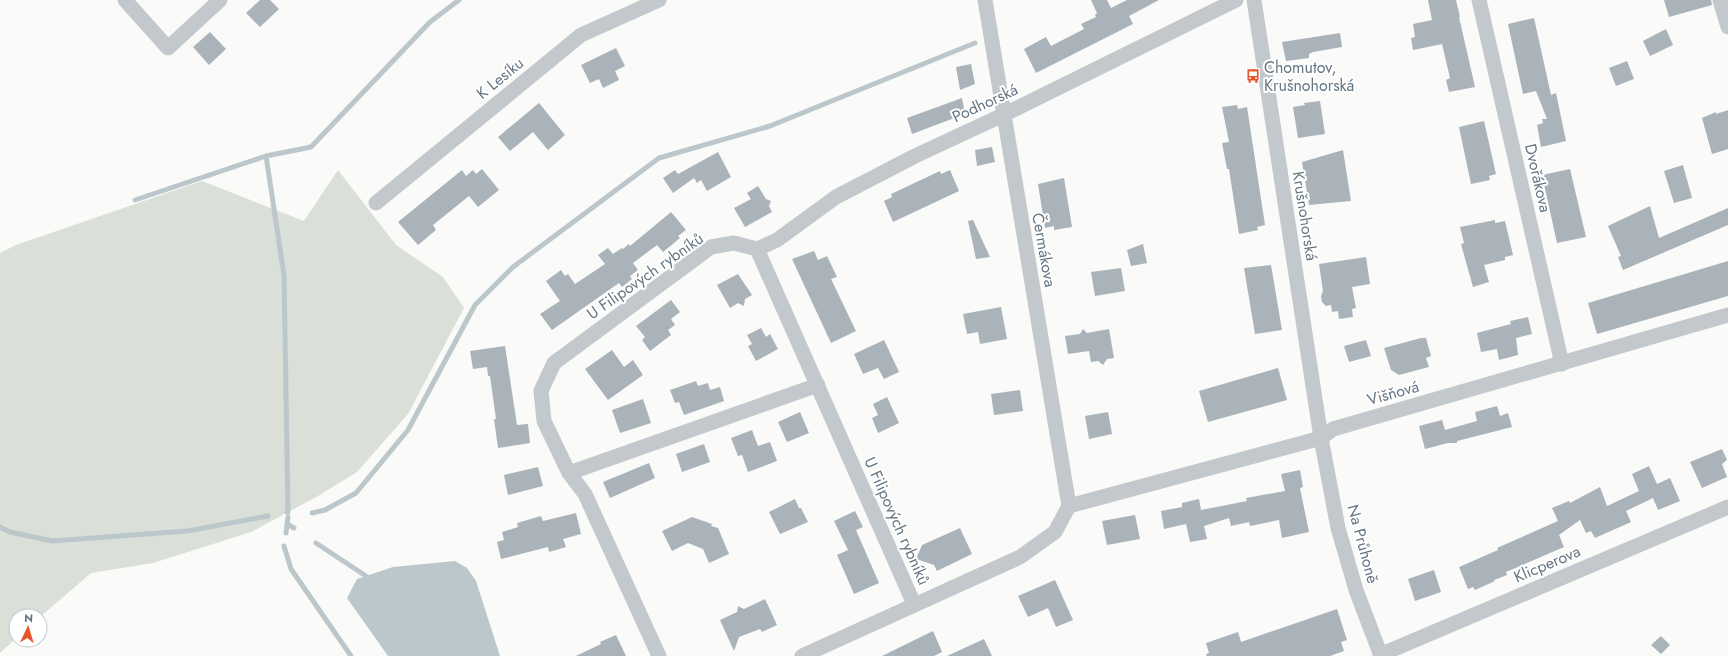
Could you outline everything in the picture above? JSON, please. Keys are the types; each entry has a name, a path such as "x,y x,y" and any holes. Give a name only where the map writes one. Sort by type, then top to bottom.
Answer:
{"street":[{"path":"125,0 168,48 220,0"},
{"name":"K Lesíku","path":"376,203 581,34 659,0"},
{"name":"Čermákova","path":"985,0 1069,506"},
{"name":"Podhorská","path":"757,249 777,240 836,197 915,156 1236,0"},
{"name":"Krušnohorská","path":"1254,0 1321,438"},
{"name":"Dvořákova","path":"1479,0 1562,364"},
{"path":"1720,0 1728,26"},
{"name":"U Filipových rybníků","path":"658,656 585,494 569,473 544,421 541,391 554,363 711,247 734,243 757,249 914,604"},
{"name":"Višňová","path":"1069,506 1321,438 1333,429 1728,315"},
{"path":"569,473 818,385"},
{"name":"Na Průhoně","path":"1321,438 1338,528 1356,590 1381,655"},
{"name":"U Filipových rybníků","path":"802,656 914,604 1020,558 1055,532 1069,506"},
{"name":"Klicperova","path":"1381,655 1728,507"}],"shaded area":[{"path":"338,170 396,245 443,277 464,308 408,414 357,472 318,496 251,532 153,563 91,573 48,610 48,608 8,608 8,646 0,653 0,253 16,245 202,181 304,221"},
{"path":"455,561 467,568 476,581 500,656 388,656 347,598 357,579 393,567"}],"building":[{"path":"260,0 270,0 279,9 260,27 246,13"},
{"path":"1091,0 1107,0 1111,8 1127,0 1159,0 1129,16 1133,24 1036,73 1024,49 1046,37 1051,46 1084,29 1081,24 1096,17 1095,15 1097,13"},
{"path":"1428,0 1456,0 1475,87 1449,92 1446,80 1450,78 1442,44 1413,50 1411,38 1415,37 1413,24 1432,20"},
{"path":"1664,0 1711,0 1712,5 1669,17"},
{"path":"1534,18 1551,95 1556,93 1566,141 1541,147 1537,125 1543,123 1542,119 1547,119 1536,91 1523,94 1508,24"},
{"path":"1666,29 1673,45 1650,56 1643,41"},
{"path":"210,32 226,49 209,65 193,47"},
{"path":"1340,33 1342,47 1313,52 1309,54 1309,58 1286,61 1282,42"},
{"path":"616,48 625,66 615,71 619,80 603,88 599,79 590,83 581,65"},
{"path":"1627,61 1634,79 1616,86 1609,68"},
{"path":"971,64 975,84 960,90 956,67"},
{"path":"962,98 965,114 912,134 907,118"},
{"path":"1320,101 1325,134 1298,138 1293,107 1305,105 1304,103"},
{"path":"539,103 565,135 548,150 533,132 510,151 498,137"},
{"path":"1237,105 1238,109 1247,107 1265,225 1257,227 1258,230 1239,234 1229,169 1227,169 1222,143 1229,142 1222,107"},
{"path":"1728,110 1728,149 1712,154 1702,118 1716,112 1716,114"},
{"path":"1484,121 1496,174 1489,176 1490,180 1471,184 1459,127"},
{"path":"992,147 995,162 977,166 975,150"},
{"path":"1343,150 1351,201 1309,205 1302,162"},
{"path":"718,152 731,177 707,191 701,180 697,183 694,178 673,193 663,178 675,170 678,174"},
{"path":"1683,165 1692,198 1674,203 1664,171"},
{"path":"482,169 499,190 478,207 469,196 433,225 436,230 418,245 398,222 462,170 466,176 473,170 476,174"},
{"path":"1570,169 1586,237 1557,243 1542,175"},
{"path":"950,170 959,191 893,222 884,201 892,197 891,194 940,171 941,174"},
{"path":"1064,178 1072,227 1054,230 1054,226 1045,228 1038,184"},
{"path":"758,186 766,199 771,201 769,206 772,212 745,227 734,208 751,199 747,193"},
{"path":"1650,206 1659,238 1728,208 1728,225 1623,270 1618,257 1621,256 1608,226"},
{"path":"671,212 686,230 678,236 680,238 663,252 657,245 633,263 638,270 630,276 632,279 622,287 619,283 552,330 540,314 560,301 546,281 561,270 565,276 568,274 575,284 605,264 598,255 608,248 613,254 629,244 630,246"},
{"path":"973,220 990,257 976,259 968,221"},
{"path":"1495,220 1495,223 1505,221 1513,255 1505,257 1505,260 1484,265 1489,282 1473,287 1461,244 1464,243 1460,227"},
{"path":"1143,244 1147,263 1131,266 1127,250"},
{"path":"814,251 818,260 827,256 837,277 831,279 856,331 831,343 792,259"},
{"path":"1366,257 1370,284 1352,287 1356,308 1352,309 1353,317 1339,319 1338,311 1332,312 1331,305 1326,306 1322,302 1321,296 1323,291 1319,264"},
{"path":"1728,261 1728,296 1597,334 1588,303"},
{"path":"1271,265 1282,330 1255,334 1244,268"},
{"path":"1121,268 1125,291 1095,296 1091,272"},
{"path":"738,274 752,295 745,299 744,306 738,303 730,308 717,285"},
{"path":"671,300 680,312 671,319 675,325 668,330 671,335 650,351 642,340 645,337 636,326"},
{"path":"1001,307 1007,339 980,344 978,332 967,334 963,314"},
{"path":"1528,317 1532,334 1516,338 1518,355 1499,360 1497,349 1481,352 1477,333 1511,324 1510,321"},
{"path":"761,328 766,337 770,334 778,349 756,361 748,346 752,344 747,335"},
{"path":"1083,329 1087,333 1109,329 1114,358 1107,359 1103,365 1098,361 1091,362 1089,351 1068,354 1065,336 1080,334"},
{"path":"1426,338 1431,356 1426,358 1429,367 1399,375 1391,370 1384,348"},
{"path":"884,340 899,372 884,379 878,368 863,374 854,354"},
{"path":"1366,340 1371,356 1349,362 1344,346"},
{"path":"505,346 517,425 528,424 530,443 498,448 494,419 496,419 490,376 488,376 487,367 473,369 470,351"},
{"path":"612,350 624,367 633,360 643,375 608,400 585,369"},
{"path":"1278,368 1287,400 1208,422 1199,391"},
{"path":"696,381 698,386 708,383 710,390 720,387 724,401 684,415 679,402 675,403 670,390"},
{"path":"1020,390 1023,411 994,415 991,394"},
{"path":"887,397 899,423 878,433 872,418 878,415 873,404"},
{"path":"643,399 651,423 620,433 612,410"},
{"path":"1497,406 1500,416 1508,413 1512,427 1457,441 1457,443 1448,443 1425,449 1419,426 1442,420 1445,430 1477,421 1475,412"},
{"path":"800,412 809,433 787,442 778,422"},
{"path":"1108,412 1112,434 1089,439 1085,416"},
{"path":"752,430 758,446 770,442 777,461 748,472 742,455 738,456 731,438"},
{"path":"704,444 710,462 682,472 676,454"},
{"path":"1722,449 1727,460 1722,464 1727,477 1702,488 1690,462"},
{"path":"649,463 655,478 610,498 603,482"},
{"path":"1649,466 1657,484 1670,478 1680,501 1658,510 1653,498 1626,511 1631,522 1595,538 1591,531 1586,533 1580,520 1559,535 1564,547 1506,572 1507,575 1475,590 1473,587 1468,589 1459,567 1498,550 1497,548 1558,521 1552,508 1569,501 1570,503 1600,487 1607,506 1639,491 1632,474"},
{"path":"538,467 543,486 508,495 504,475"},
{"path":"1300,470 1303,487 1300,488 1309,532 1282,538 1279,520 1250,526 1249,522 1231,526 1229,518 1204,526 1207,539 1190,542 1186,524 1164,529 1161,511 1182,507 1182,503 1199,499 1201,510 1247,501 1246,498 1285,491 1281,474"},
{"path":"795,499 808,522 780,534 769,512"},
{"path":"855,511 863,527 856,530 879,583 854,594 837,555 848,550 834,521"},
{"path":"576,513 581,534 563,539 566,547 549,552 548,547 501,559 497,542 504,540 502,532 518,527 517,523 541,516 543,521"},
{"path":"1135,515 1140,539 1107,545 1102,521"},
{"path":"692,517 712,524 711,526 718,528 729,554 709,563 703,549 688,543 672,551 662,531"},
{"path":"960,528 972,554 937,571 934,565 916,559 922,545"},
{"path":"1434,570 1441,592 1415,601 1408,579"},
{"path":"1055,580 1073,620 1056,627 1048,608 1028,617 1018,596"},
{"path":"765,599 777,625 762,632 760,629 739,637 734,651 720,620 737,612 738,606 744,609"},
{"path":"1337,609 1347,640 1341,642 1344,651 1330,656 1207,656 1206,654 1209,653 1206,643 1238,632 1241,642"},
{"path":"933,631 942,652 934,656 882,656"},
{"path":"616,635 626,656 576,656 601,644 600,642"},
{"path":"1661,636 1670,645 1661,654 1651,645"},
{"path":"984,639 992,656 947,656"}],"waterway":[{"path":"287,512 284,275 266,156 311,147 430,22 459,0"},
{"path":"312,513 325,510 356,493 408,430 475,305 513,267 659,158 770,126 975,43"},
{"path":"135,200 266,156"},
{"path":"0,527 10,532 52,541 187,531 268,516"},
{"path":"286,533 288,517"},
{"path":"287,524 294,528"},
{"path":"316,543 372,580"},
{"path":"284,546 291,569 351,656"}],"place":[{"name":"Chomutov, Krušnohorská","path":"1253,76"}]}
